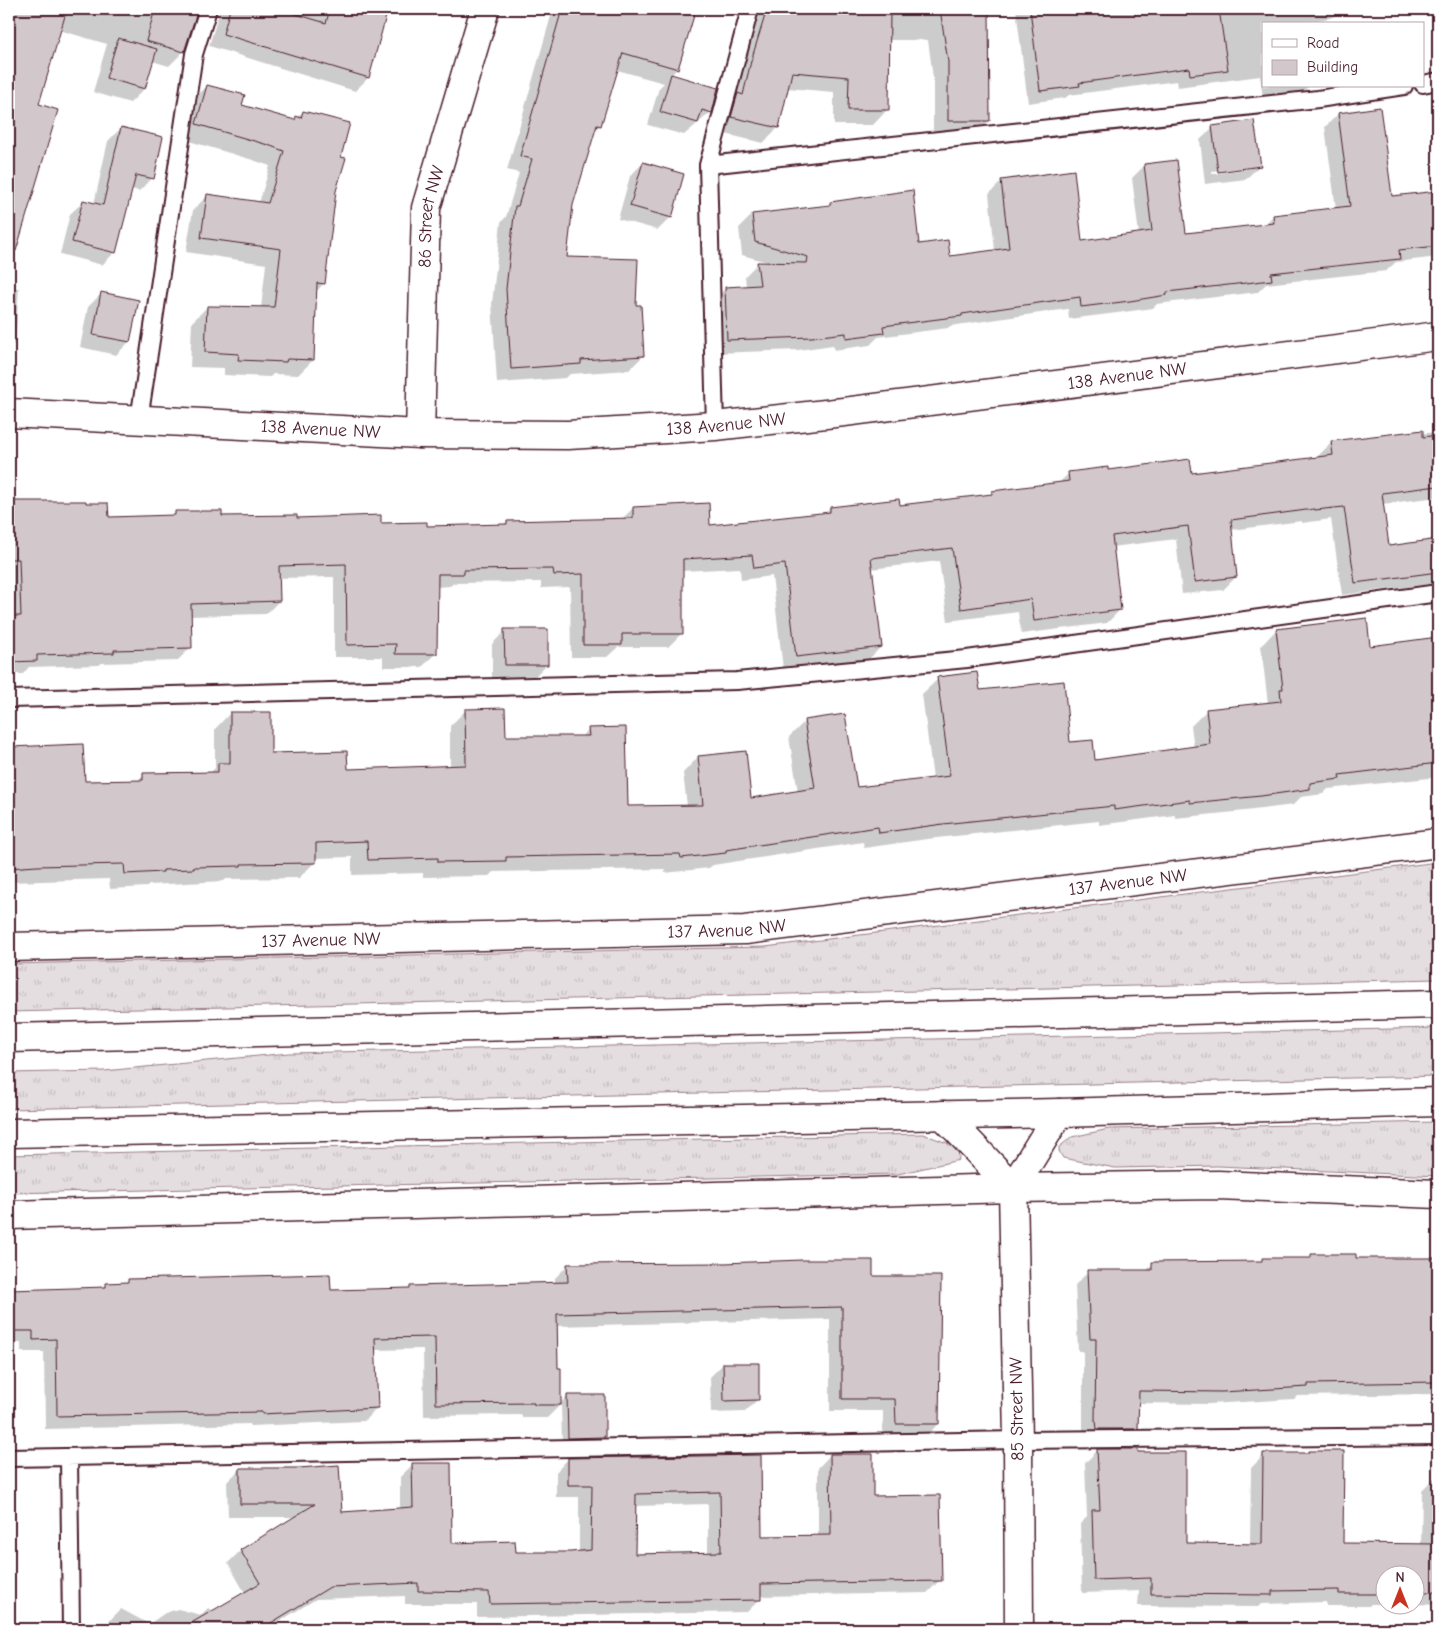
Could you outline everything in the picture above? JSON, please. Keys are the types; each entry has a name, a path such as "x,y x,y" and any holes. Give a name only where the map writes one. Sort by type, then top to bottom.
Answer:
{"street":[{"name":"86 Street NW","path":"420,434 426,208 484,9"},
{"name":"138 Avenue NW","path":"9,413 420,434 568,435 715,426 844,412 1438,336"},
{"name":"137 Avenue NW","path":"9,947 745,930 1438,843"},
{"path":"9,1038 1438,1004"},
{"path":"9,1133 1058,1113 1438,1102"},
{"path":"1013,1188 1058,1113"},
{"path":"943,1115 1013,1188"},
{"path":"9,1215 1013,1188 1218,1185 1438,1194"},
{"name":"85 Street NW","path":"1013,1188 1020,1629"}],"lane":[{"path":"139,420 194,54 208,9"},
{"path":"715,426 708,166 750,9"},
{"path":"1424,84 1438,81"},
{"path":"708,166 1308,100 1390,88"},
{"path":"9,699 737,681 967,659 1438,593"},
{"path":"9,1458 1018,1440 1438,1436"},
{"path":"69,1457 71,1629"}],"green space":[{"path":"1438,862 1438,979 9,1012 9,964 765,947"},
{"path":"1438,1028 1438,1076 9,1109 9,1073 104,1071 289,1053"},
{"path":"1438,1122 1438,1176 1218,1166 1115,1168 1063,1158 1059,1151 1059,1147 1072,1137 1109,1129"},
{"path":"923,1134 958,1147 959,1160 898,1174 9,1193 9,1155"}],"building":[{"path":"9,9 67,9 39,104 58,110 16,251 9,250"},
{"path":"155,9 198,9 184,52 146,41"},
{"path":"230,9 279,9 326,23 330,9 388,9 369,78 223,34"},
{"path":"562,9 696,9 678,69 623,53 601,126 597,125 573,205 567,257 638,259 636,305 641,305 644,356 581,360 581,364 511,369 506,289 515,206 518,206 532,159 520,156"},
{"path":"767,9 890,9 889,110 848,110 849,77 792,72 779,128 731,117 738,93 743,95"},
{"path":"940,9 989,9 990,121 948,121 948,62"},
{"path":"1030,9 1219,9 1228,70 1190,75 1189,68 1079,83 1080,86 1040,91"},
{"path":"118,38 157,49 145,89 106,78"},
{"path":"671,74 718,88 712,113 702,110 698,123 660,112"},
{"path":"207,85 245,95 242,105 295,120 296,116 301,118 303,111 350,123 341,157 346,158 336,191 325,284 317,283 314,360 287,359 286,362 238,360 239,354 205,352 207,306 274,307 281,249 201,238 207,194 268,203 284,151 196,124"},
{"path":"1380,107 1392,196 1438,191 1438,246 1399,250 1400,259 1271,273 1272,280 1167,292 1167,295 1130,301 1081,307 1080,297 962,314 962,316 883,326 884,333 846,338 846,333 812,337 727,340 725,287 760,285 757,262 807,263 808,257 755,242 752,214 830,205 830,202 913,190 919,244 948,240 950,256 1009,248 1001,180 1074,170 1082,241 1152,231 1144,164 1177,160 1186,233 1274,223 1273,215 1350,206 1338,113"},
{"path":"1254,120 1261,166 1218,172 1212,126"},
{"path":"121,127 163,137 154,179 136,175 116,253 72,242 83,200 103,205"},
{"path":"643,162 684,174 672,218 630,206"},
{"path":"101,292 139,300 130,342 93,335"},
{"path":"1423,430 1423,437 1438,435 1438,486 1382,493 1389,546 1438,539 1438,572 1355,583 1344,507 1231,520 1237,577 1195,582 1188,526 1112,536 1121,610 1034,621 1031,599 961,609 952,548 871,558 882,647 796,657 785,564 754,568 752,555 683,559 683,634 622,634 622,645 583,645 583,574 554,575 553,569 464,570 464,574 438,574 437,654 395,654 396,644 347,645 346,564 279,566 280,601 191,604 192,648 114,650 114,653 37,655 37,661 9,662 9,616 21,616 19,559 9,559 9,501 86,501 86,503 108,503 109,517 175,515 175,511 222,511 222,516 297,515 297,518 381,515 381,523 427,522 427,526 507,524 507,521 633,518 633,507 709,503 710,525 830,512 830,507 899,499 900,505 992,494 992,491 1069,481 1068,472 1108,467 1108,470 1190,459 1192,473 1333,455 1331,441"},
{"path":"1367,618 1370,646 1438,637 1438,763 1339,775 1340,779 1310,783 1310,789 1261,796 1190,803 1190,800 1114,810 1114,806 943,824 879,833 878,827 726,850 726,853 681,858 680,854 506,857 506,861 438,862 438,858 368,860 367,841 316,843 316,863 241,864 241,866 194,867 194,869 125,874 124,864 9,868 9,747 83,744 85,781 143,780 143,773 218,772 218,763 230,763 230,712 271,712 271,753 347,751 348,769 466,765 465,709 505,708 506,736 589,736 588,728 626,727 628,806 703,805 698,756 746,751 751,798 815,788 804,720 845,714 857,787 950,776 937,677 977,672 980,690 1064,681 1070,742 1093,740 1095,760 1210,744 1206,709 1281,701 1280,689 1283,689 1276,629"},
{"path":"504,629 548,629 548,665 505,665"},
{"path":"1311,1254 1356,1254 1356,1258 1438,1258 1438,1382 1308,1384 1308,1387 1222,1392 1139,1391 1138,1429 1097,1429 1095,1421 1096,1339 1090,1339 1087,1270 1152,1270 1152,1262 1262,1261 1262,1258 1311,1258"},
{"path":"873,1260 873,1276 941,1276 939,1424 896,1424 895,1399 842,1399 842,1307 557,1314 558,1368 561,1368 561,1405 534,1405 534,1403 436,1404 435,1337 375,1338 378,1408 262,1414 262,1412 57,1416 56,1339 33,1340 33,1331 9,1331 9,1290 106,1287 106,1283 128,1282 128,1279 330,1274 331,1290 410,1288 410,1286 568,1282 567,1264 724,1263"},
{"path":"723,1363 759,1363 759,1400 724,1401"},
{"path":"567,1395 605,1395 605,1437 568,1438"},
{"path":"1097,1449 1138,1449 1138,1452 1186,1452 1186,1543 1262,1544 1263,1453 1344,1451 1343,1543 1438,1544 1438,1592 1424,1592 1424,1566 1374,1566 1374,1594 1339,1594 1339,1590 1272,1591 1272,1595 1151,1594 1151,1578 1094,1580 1092,1510 1100,1510"},
{"path":"830,1454 873,1454 873,1496 940,1495 942,1581 761,1584 761,1600 490,1604 489,1592 418,1591 418,1583 330,1587 261,1629 181,1629 260,1583 240,1550 315,1504 240,1504 240,1468 299,1468 339,1465 342,1512 413,1507 412,1463 451,1463 452,1543 515,1541 516,1552 571,1552 591,1550 592,1485 568,1485 568,1458 761,1455 762,1536 831,1535","holes":["720,1492 721,1552 635,1554 636,1494"]}]}
